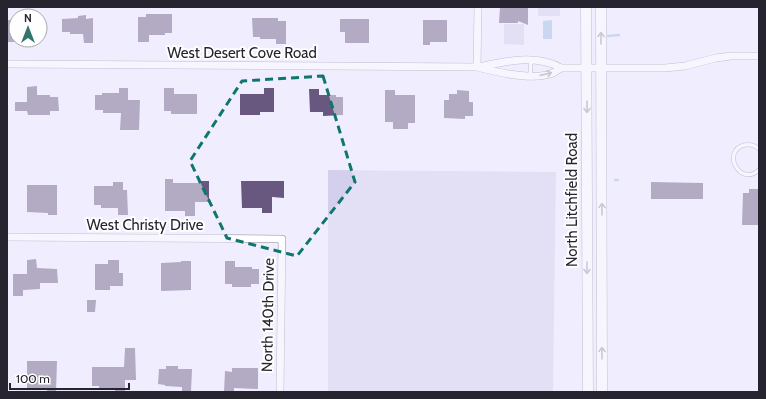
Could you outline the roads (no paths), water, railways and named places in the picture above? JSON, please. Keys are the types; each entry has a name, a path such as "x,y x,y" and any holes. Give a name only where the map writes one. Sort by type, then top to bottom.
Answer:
{"main road":[{"name":"North Litchfield Road","path":"586,7 588,392"},
{"name":"North Litchfield Road","path":"601,7 602,392"},
{"path":"586,191 593,199 594,228 597,233 602,235"}],"street":[{"path":"477,67 478,7"},
{"name":"West Desert Cove Road","path":"477,67 500,73 530,76 550,74 561,68 665,68 684,66 731,56 759,56"},
{"name":"West Desert Cove Road","path":"7,64 477,67 501,62 540,60 552,62 561,68"},
{"name":"West Christy Drive","path":"7,237 282,239"},
{"name":"North 140th Drive","path":"280,392 282,239"}],"lane":[{"path":"530,76 531,60"},
{"path":"759,149 752,145 743,146 736,152 734,162 735,166 742,173 752,174 759,170"}],"water":[{"path":"552,20 552,39 543,39 543,21"}],"waterway":[{"path":"608,36 619,35"}]}
